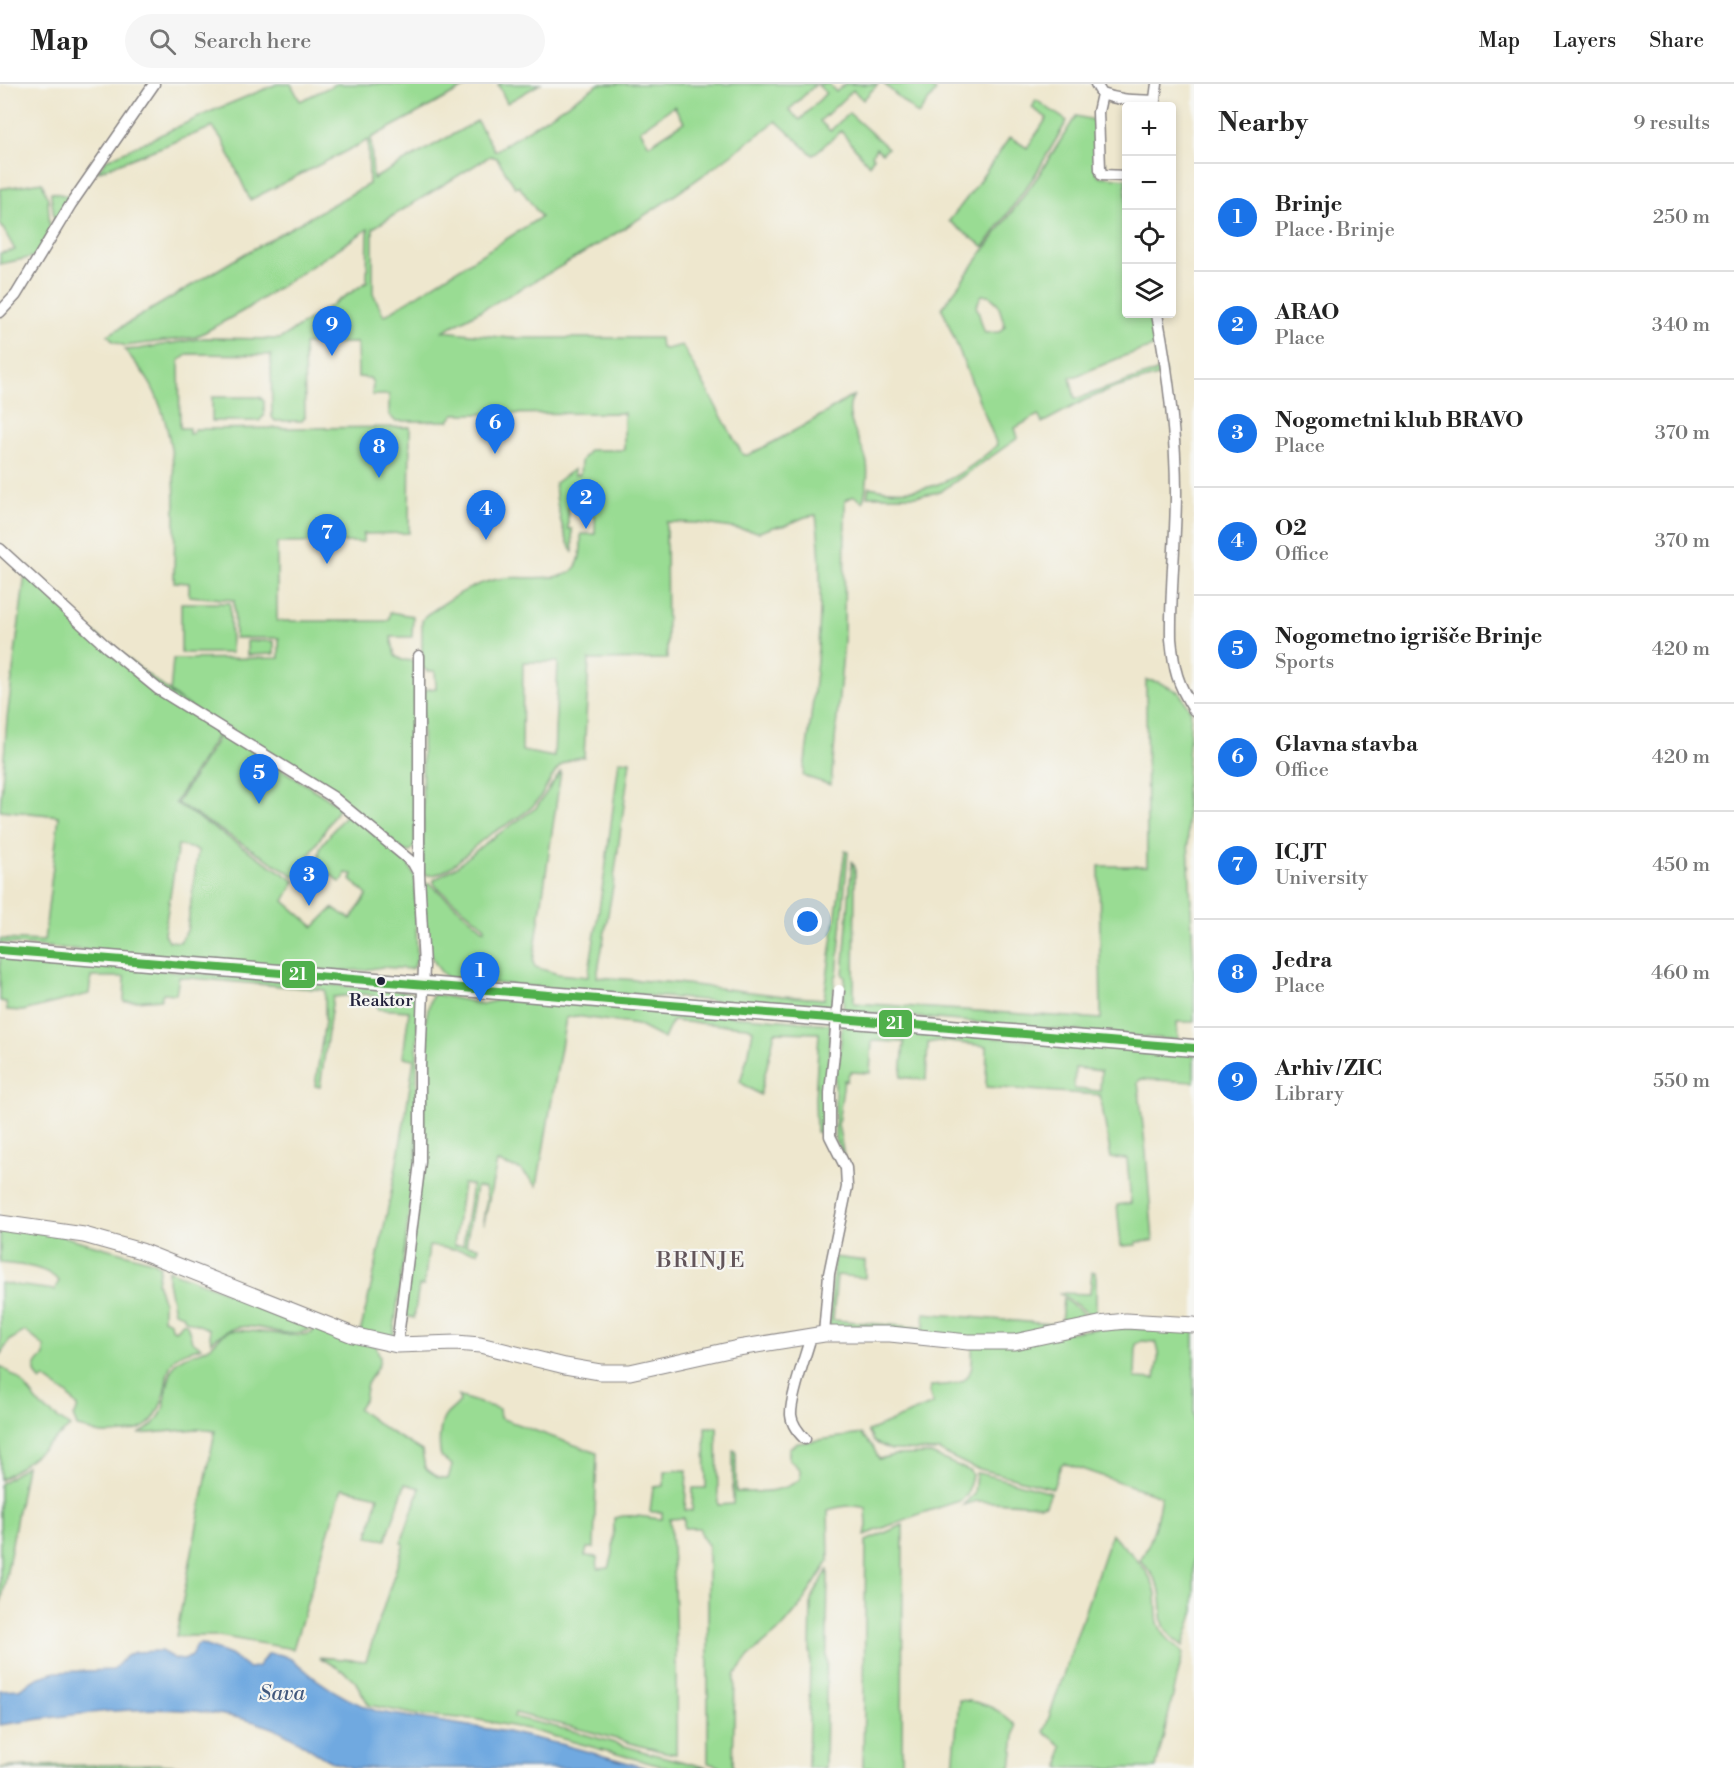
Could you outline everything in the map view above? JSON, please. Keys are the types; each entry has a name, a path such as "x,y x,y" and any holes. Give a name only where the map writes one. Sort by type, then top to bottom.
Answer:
{"main road":[{"path":"0,950 1194,1048"}],"street":[{"path":"0,312 16,296 71,204 154,84"},
{"path":"1155,102 1157,84"},
{"path":"1122,176 1105,176 1102,175 1100,169 1099,89 1128,101 1137,102"},
{"path":"1158,318 1168,376 1175,448 1176,492 1171,639 1180,690 1194,710"},
{"path":"0,549 116,655 158,689 333,797 413,863 419,874"},
{"path":"397,1346 420,1162 420,1066 424,984 419,874 418,656"},
{"path":"805,1439 796,1431 791,1417 791,1404 818,1335 847,1186 846,1168 830,1136 830,1093 839,990"},
{"path":"0,1223 84,1235 141,1251 324,1325 397,1346 456,1343 480,1345 565,1366 600,1372 630,1372 738,1348 818,1335 890,1334 968,1342 1014,1342 1099,1324 1126,1321 1194,1325"}],"green space":[{"path":"277,84 291,84 300,101 336,84 471,84 371,138 373,179 477,121 495,151 599,84 816,84 789,110 800,120 826,93 817,84 829,84 836,92 845,84 878,84 863,100 853,90 820,121 830,131 849,113 888,148 882,153 876,148 869,165 841,131 813,155 776,121 683,189 604,241 443,331 509,338 660,338 661,348 682,345 743,455 748,455 789,434 854,395 850,403 851,420 865,455 867,478 863,502 854,496 845,502 844,641 831,785 803,776 812,712 820,612 816,515 759,532 698,523 666,522 667,659 589,660 584,757 573,759 558,768 540,798 518,818 483,840 446,870 437,874 423,874 422,692 436,688 435,671 427,671 422,667 422,621 425,616 453,597 483,583 505,578 560,576 573,570 579,558 581,534 595,534 595,516 586,515 586,507 568,507 568,529 572,529 573,553 560,519 555,483 574,469 574,475 580,475 581,461 589,450 624,450 624,413 454,414 449,421 395,421 389,415 389,395 372,395 373,383 370,378 358,377 357,343 304,344 305,417 302,421 275,421 272,417 271,355 188,354 179,361 180,428 189,428 189,434 193,433 194,429 410,427 409,533 363,534 363,542 277,543 277,621 385,621 389,620 390,612 413,616 412,637 391,637 395,656 402,660 415,661 415,846 410,852 404,851 350,806 170,694 173,659 279,658 279,638 235,638 234,600 189,596 189,583 174,582 175,509 173,461 169,437 163,414 151,385 125,350 204,338 280,339 367,282 368,229 243,311 196,337 125,346 113,341 108,335 246,253 369,184 368,140 250,200 223,141 213,127 97,172 106,160","holes":["674,106 684,122 649,145 640,130","490,156 497,158 515,187 519,186 541,217 384,316 373,293 373,228","523,662 558,662 554,757 522,751"]},
{"path":"498,84 540,84 507,103"},
{"path":"884,84 927,84 936,91 918,115"},
{"path":"1036,100 1067,121 1035,175 984,247 949,221 1010,137 1027,148 1047,118 1032,108"},
{"path":"1076,116 1094,120 1098,176 1122,179 1122,318 1153,318 1159,345 1070,377 1075,399 1164,369 1165,374 1115,388 1085,400 1042,423 1038,415 1015,428 1018,438 940,492 915,496 867,496 869,487 906,491 938,484 968,468 997,445 942,308 1038,176","holes":["982,295 989,295 998,304 1005,326 999,332 985,333 976,306"]},
{"path":"42,182 48,199 50,232 37,256 0,264 0,253 15,250 0,223 0,189"},
{"path":"51,192 72,197 55,224 51,195"},
{"path":"212,397 260,397 264,401 264,416 259,421 212,421"},
{"path":"25,574 66,611 220,731 175,803 295,881 284,901 314,927 333,908 351,919 367,895 351,880 353,874 346,873 340,882 318,864 320,847 346,814 352,815 408,864 415,877 417,959 414,967 411,969 382,967 334,971 0,943 0,939 44,941 59,816 0,810 7,719","holes":["178,845 198,850 187,931 180,942 169,941 164,934"]},
{"path":"181,603 230,603 231,653 181,653"},
{"path":"247,641 274,641 274,654 247,655"},
{"path":"1146,680 1158,682 1179,692 1191,711 1186,793 1194,1022 1177,1022 1178,1040 843,1011 845,977 843,975 852,862 855,867 854,1003 1101,1019 1099,866 1147,866"},
{"path":"222,732 340,806 296,877 177,803"},
{"path":"619,761 630,761 613,886 597,977 824,999 845,851 848,852 832,1010 450,979 441,971 434,961 427,936 423,884 430,884 484,930 485,927 434,884 434,880 456,867 484,844 536,808 561,771 533,962 535,967 558,974 588,977"},
{"path":"0,956 393,990 416,994 418,996 416,1161 393,1339 360,1333 376,1265 409,1093 414,1059 403,1057 409,1011 378,1009 375,996 363,994 333,997 320,1087 315,1086 325,1021 325,990 179,977 176,994 163,993 161,999 124,1002 125,977 91,977 89,994 23,1011 7,1010 6,1002 0,1001"},
{"path":"435,994 482,1004 507,998 830,1024 826,1133 816,1132 815,1099 819,1033 775,1032 760,1095 740,1082 753,1030 748,1027 672,1021 664,1039 637,1025 576,1016 566,1018 537,1186 521,1170 497,1162 484,1223 487,1197 485,1188 476,1187 466,1245 479,1247 478,1252 429,1246 424,1286 419,1286 414,1318 405,1316 424,1053 428,1044 425,1027 431,998","holes":["463,1184 472,1185 463,1245 454,1245"]},
{"path":"842,1025 1194,1054 1194,1082 1141,1079 1138,1082 1153,1241 1121,1246 1117,1205 1131,1203 1127,1159 1111,1158 1100,1095 986,1087 987,1046 938,1041 928,1043 926,1080 901,1077 904,1042 872,1041 870,1073 851,1072 847,1081 844,1080 838,1124 844,1156 835,1140 835,1065 839,1062","holes":["1075,1068 1101,1071 1100,1091 1074,1089"]},
{"path":"0,1227 51,1233 152,1261 160,1266 157,1282 163,1301 163,1319 170,1322 171,1328 175,1330 184,1322 187,1324 192,1341 201,1347 181,1354 173,1361 159,1409 147,1425 117,1434 100,1434 77,1427 73,1415 78,1407 68,1395 44,1378 41,1381 36,1374 36,1365 44,1356 44,1346 25,1331 10,1340 0,1355 0,1283 54,1290 59,1281 40,1269 0,1263"},
{"path":"834,1257 865,1261 865,1278 837,1275 833,1320 924,1328 924,1313 1061,1325 1063,1298 1094,1322 992,1339 829,1329"},
{"path":"168,1270 310,1323 309,1330 283,1333 261,1328 238,1327 225,1332 211,1342 209,1329 186,1320 183,1315 174,1312"},
{"path":"1092,1272 1095,1272 1096,1278 1096,1319 1060,1293 1090,1294"},
{"path":"315,1326 376,1346 380,1357 379,1364 367,1384 364,1400 358,1409 422,1451 425,1468 438,1477 448,1479 452,1465 441,1457 440,1435 444,1419 460,1401 458,1396 499,1409 500,1418 597,1453 594,1548 587,1548 585,1556 597,1557 598,1569 609,1568 613,1554 614,1518 632,1516 662,1519 662,1512 650,1512 653,1487 664,1486 664,1471 687,1470 685,1510 692,1511 693,1488 706,1488 705,1427 717,1427 718,1505 733,1504 733,1450 736,1451 736,1492 770,1491 794,1484 800,1479 800,1470 789,1459 789,1448 798,1443 861,1434 873,1447 879,1459 894,1455 931,1454 970,1471 972,1475 967,1495 959,1501 865,1535 866,1508 847,1506 828,1510 829,1561 798,1609 783,1627 748,1657 735,1675 733,1768 708,1763 708,1545 701,1536 700,1528 684,1528 684,1518 670,1519 676,1636 676,1754 515,1713 514,1717 708,1768 668,1768 527,1729 474,1719 418,1715 369,1705 355,1681 319,1657 366,1661 420,1488 405,1484 386,1540 368,1537 378,1496 342,1488 293,1649 219,1636 176,1636 215,1431 197,1429 139,1434 151,1427 158,1419 165,1402 170,1374 175,1364 182,1358 208,1348 225,1333 232,1331 302,1335 312,1333"},
{"path":"1103,1328 1194,1329 1194,1611 1183,1646 1173,1638 1164,1625 1159,1588 1140,1560 1151,1537 1161,1496 1064,1463 1061,1465 1053,1488 972,1467 939,1451 891,1450 874,1442 868,1431 933,1404 929,1392 931,1386 952,1384 965,1379 971,1367 972,1345","holes":["1141,1341 1156,1342 1159,1352 1155,1379 1135,1378 1136,1344"]},
{"path":"0,1366 20,1380 41,1406 70,1427 0,1480"},
{"path":"26,1466 0,1610 0,1484"},
{"path":"976,1473 1051,1492 1046,1504 1041,1505 977,1501 963,1505 974,1494"},
{"path":"903,1525 902,1768 863,1768 866,1541"},
{"path":"1111,1534 1135,1557 1150,1577 1156,1592 1160,1627 1166,1637 1183,1653 1156,1768 1060,1768 1062,1746 1044,1732"},
{"path":"828,1569 825,1768 808,1768 811,1600"},
{"path":"959,1700 990,1707 1004,1715 1016,1726 1011,1768 953,1768"},
{"path":"158,1764 204,1768 0,1768 30,1766"}],"water":[{"name":"Sava","path":"201,1644 230,1655 248,1668 257,1667 268,1654 282,1655 338,1693 379,1712 507,1732 647,1768 352,1768 326,1759 276,1729 235,1717 202,1712 134,1710 100,1712 0,1725 0,1690 19,1689 37,1678 55,1672 113,1670 125,1657 134,1652 161,1651 175,1659 184,1660 191,1656 197,1645"}],"transit line":[{"name":"21","path":"0,950 1194,1048"}],"place":[{"name":"Arhiv / ZIC","path":"332,356"},
{"name":"Glavna stavba","path":"495,454"},
{"name":"Jedra","path":"379,478"},
{"name":"ARAO","path":"586,529"},
{"name":"O2","path":"486,540"},
{"name":"ICJT","path":"327,564"},
{"name":"Nogometno igrišče Brinje","path":"259,804"},
{"name":"Nogometni klub BRAVO","path":"309,906"},
{"name":"Reaktor","path":"381,981"},
{"name":"Brinje","path":"480,1002"}],"district":[{"name":"BRINJE","path":"701,1260"}]}
